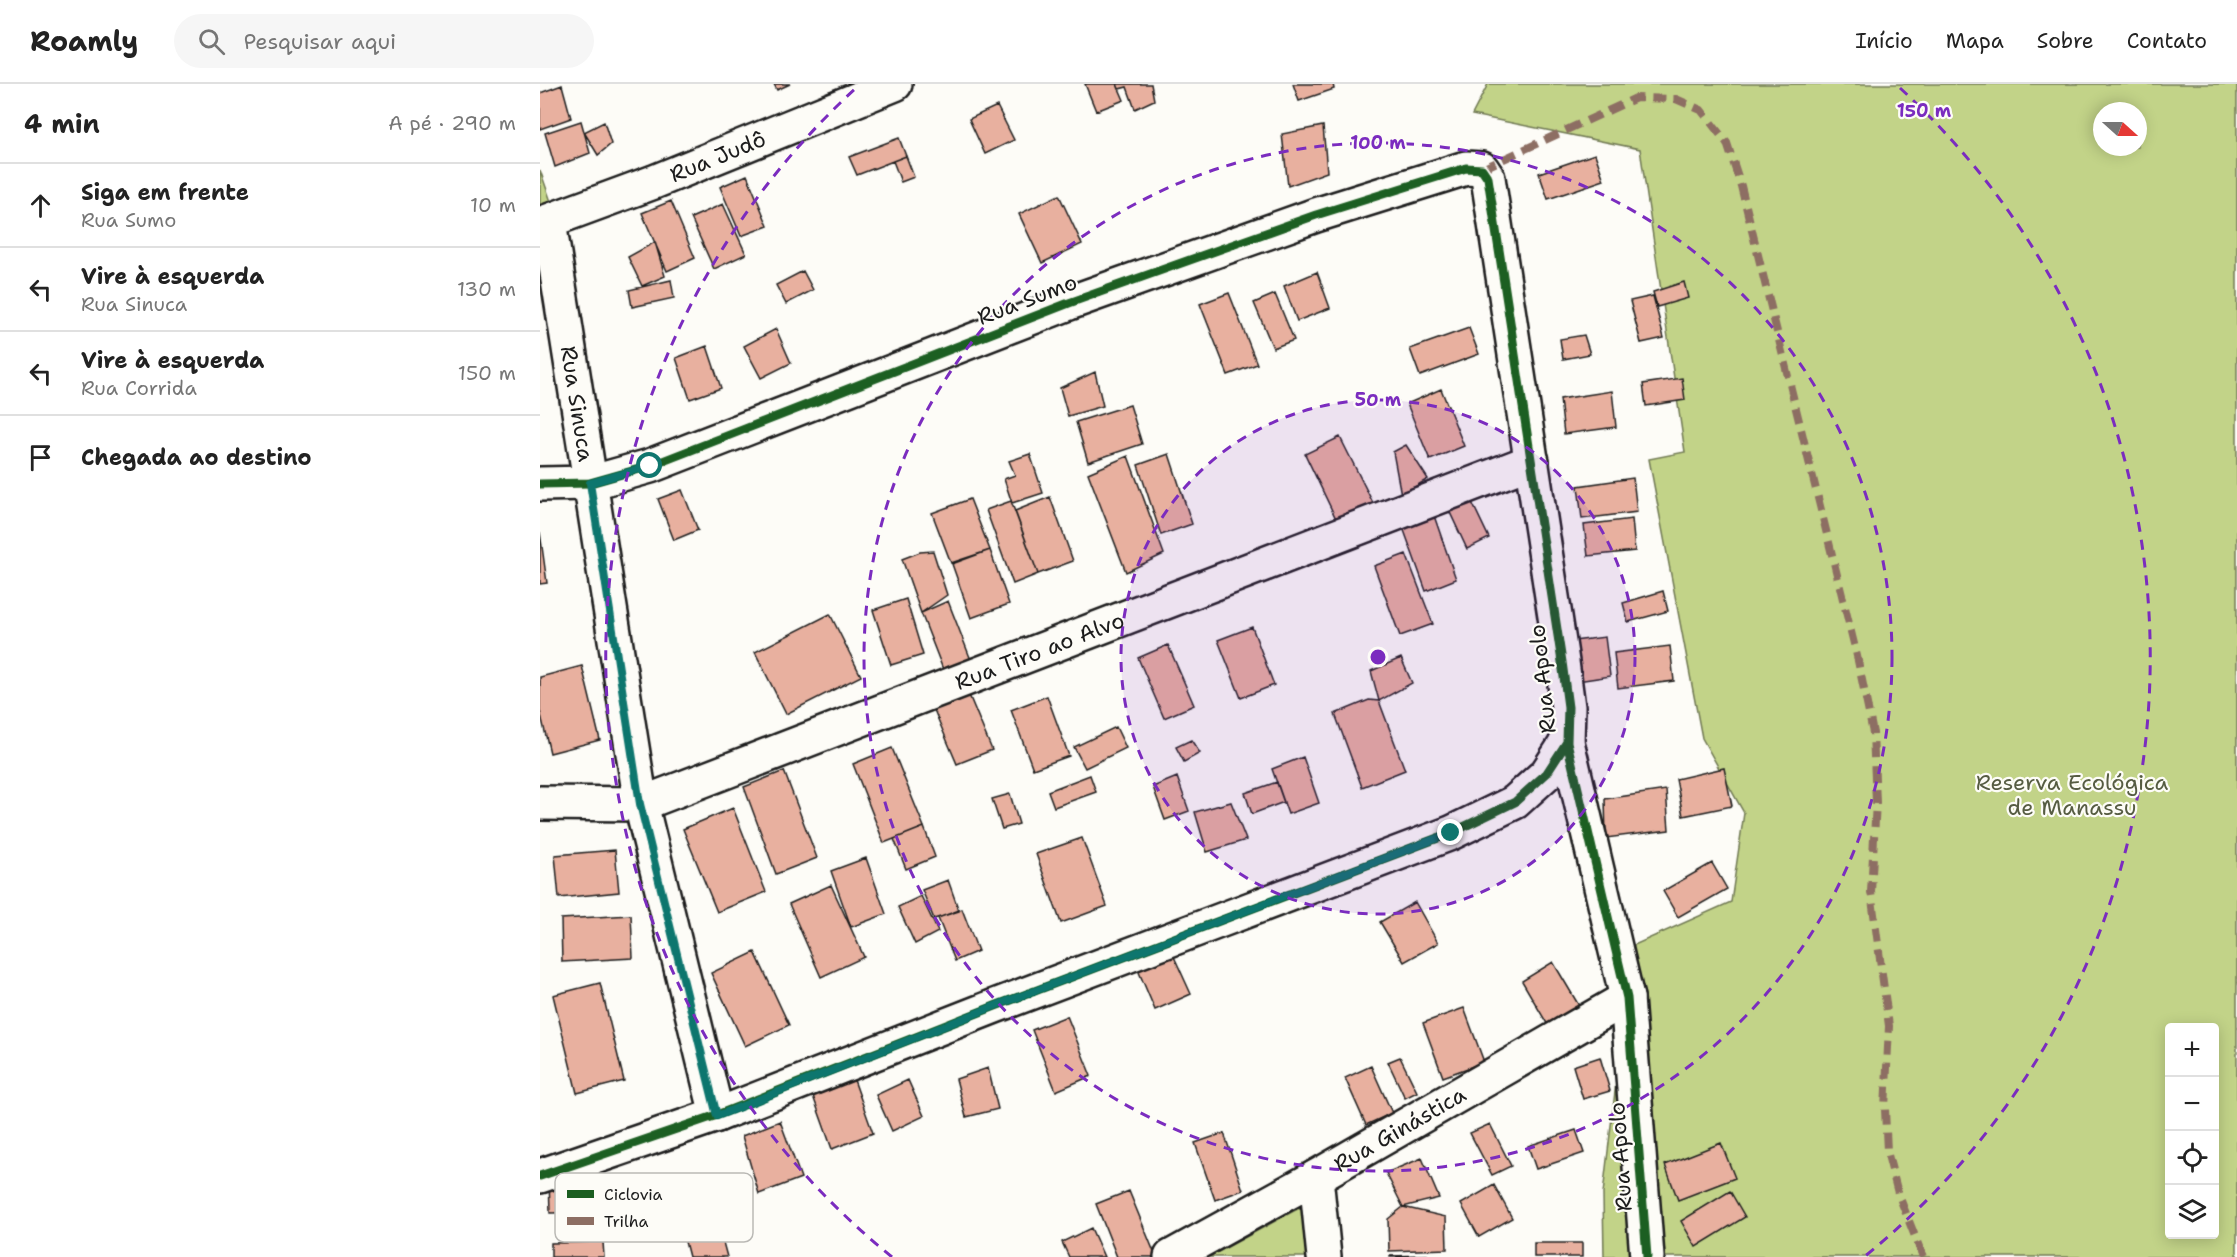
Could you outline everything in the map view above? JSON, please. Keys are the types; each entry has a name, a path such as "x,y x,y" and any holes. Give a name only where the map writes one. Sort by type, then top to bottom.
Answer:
{"street":[{"name":"Rua Judô","path":"544,223 654,182 895,84"},
{"name":"Rua Sumo","path":"540,484 590,483 650,466 1069,303 1316,214 1466,168 1482,168"},
{"name":"Rua Apolo","path":"1482,168 1488,178 1562,662 1568,706 1567,742 1627,998 1647,1257"},
{"name":"Rua Sinuca","path":"544,223 590,483 640,804 717,1116"},
{"name":"Rua Tiro ao Alvo","path":"540,803 640,804 1532,461"},
{"path":"540,1176 717,1116 995,1006 1451,833 1515,802 1547,773 1567,742"},
{"name":"Rua Ginástica","path":"1171,1257 1316,1177 1627,998"},
{"path":"1316,1177 1324,1257"}],"green space":[{"name":"Reserva Ecológica de Manassu","path":"1488,84 2237,84 2237,1257 1604,1257 1603,1194 1632,946 1731,902 1744,813 1702,738 1649,459 1685,452 1640,149 1472,115"},
{"path":"540,170 557,219 540,223"},
{"path":"1318,1198 1316,1257 1209,1257"}],"building":[{"path":"774,84 790,84 777,90"},
{"path":"1085,84 1117,84 1124,100 1096,111"},
{"path":"1117,84 1151,84 1154,100 1135,109 1127,87 1119,89"},
{"path":"1293,84 1333,84 1334,89 1299,101"},
{"path":"562,85 571,118 540,129 540,93"},
{"path":"997,106 1014,140 985,154 969,119"},
{"path":"581,121 590,153 555,167 545,133"},
{"path":"604,122 611,144 598,155 584,132"},
{"path":"1323,126 1327,172 1288,186 1282,134"},
{"path":"899,138 906,156 857,175 849,157"},
{"path":"1595,154 1604,180 1548,199 1539,173"},
{"path":"906,156 914,177 901,182 893,161"},
{"path":"747,175 768,226 741,236 720,187"},
{"path":"1059,195 1082,244 1042,263 1019,214"},
{"path":"671,201 695,258 667,271 642,213"},
{"path":"723,204 746,254 714,269 691,218"},
{"path":"655,242 665,276 642,286 628,257"},
{"path":"803,271 813,290 786,304 776,285"},
{"path":"1317,272 1330,308 1297,321 1284,286"},
{"path":"671,280 674,298 632,307 629,290"},
{"path":"1684,282 1688,298 1657,307 1653,292"},
{"path":"1229,293 1257,364 1228,375 1200,304"},
{"path":"1275,294 1294,340 1273,348 1254,303"},
{"path":"1653,296 1664,338 1641,343 1630,301"},
{"path":"1469,328 1479,354 1420,376 1410,349"},
{"path":"776,329 791,363 761,378 744,346"},
{"path":"1584,335 1590,354 1563,359 1560,339"},
{"path":"707,346 721,388 690,399 676,358"},
{"path":"1095,372 1103,406 1068,416 1060,388"},
{"path":"1682,378 1685,400 1646,406 1643,384"},
{"path":"1441,389 1464,446 1430,460 1407,404"},
{"path":"1612,391 1616,427 1564,434 1560,399"},
{"path":"1130,405 1142,444 1088,462 1076,422"},
{"path":"1340,437 1375,507 1339,525 1305,454"},
{"path":"1406,445 1428,479 1401,495 1393,452"},
{"path":"1030,454 1043,493 1012,503 1004,479 1015,475 1009,461"},
{"path":"1169,454 1192,524 1161,535 1138,465"},
{"path":"1128,456 1164,554 1126,572 1088,473"},
{"path":"1633,478 1637,512 1582,519 1578,486"},
{"path":"682,490 698,530 674,540 658,499"},
{"path":"1469,496 1489,538 1467,549 1447,506"},
{"path":"1050,497 1073,561 1038,574 1015,511"},
{"path":"970,499 990,550 951,563 932,513"},
{"path":"1011,501 1038,574 1013,584 986,510"},
{"path":"1432,510 1456,579 1426,591 1401,522"},
{"path":"1632,519 1635,551 1588,556 1584,525"},
{"path":"540,532 547,583 540,584"},
{"path":"990,550 1009,604 971,618 952,564"},
{"path":"933,551 947,595 921,613 902,559 920,552"},
{"path":"1406,554 1433,624 1400,636 1374,566"},
{"path":"1663,591 1668,611 1628,622 1623,603"},
{"path":"906,599 923,655 891,665 873,610"},
{"path":"948,601 971,660 944,672 921,613"},
{"path":"830,614 861,676 786,714 755,652"},
{"path":"1252,627 1274,685 1241,698 1218,640"},
{"path":"1605,637 1610,676 1571,682 1566,642"},
{"path":"1168,645 1194,705 1164,718 1138,658"},
{"path":"1670,646 1674,681 1618,688 1614,653"},
{"path":"1401,658 1412,683 1379,701 1371,671"},
{"path":"582,666 600,740 550,753 540,711 540,677"},
{"path":"969,695 992,750 957,764 934,710"},
{"path":"1047,696 1069,756 1033,769 1011,710"},
{"path":"1369,700 1379,701 1405,770 1362,787 1335,714"},
{"path":"1116,727 1126,748 1085,768 1074,747"},
{"path":"1191,740 1200,753 1184,762 1176,747"},
{"path":"892,748 924,827 884,843 853,764"},
{"path":"1303,757 1319,803 1288,814 1272,769"},
{"path":"1724,768 1732,806 1683,816 1676,779"},
{"path":"784,771 817,858 776,874 744,787"},
{"path":"1090,775 1096,792 1054,807 1048,791"},
{"path":"1177,777 1189,811 1165,820 1153,787"},
{"path":"1277,782 1284,802 1252,814 1245,793"},
{"path":"1666,790 1669,830 1606,838 1605,799"},
{"path":"1010,794 1019,824 1002,829 992,799"},
{"path":"1231,802 1246,840 1207,852 1195,812"},
{"path":"733,808 766,892 717,912 683,829"},
{"path":"924,827 935,857 906,869 894,839"},
{"path":"1082,838 1107,906 1061,923 1036,854"},
{"path":"615,850 619,892 559,898 555,855"},
{"path":"866,858 886,914 851,927 831,871"},
{"path":"1712,863 1727,889 1678,917 1663,891"},
{"path":"948,880 959,911 934,919 922,890"},
{"path":"831,885 864,957 821,977 789,904"},
{"path":"921,896 938,932 915,944 898,907"},
{"path":"1415,902 1438,943 1404,962 1380,922"},
{"path":"962,909 978,951 955,961 938,918"},
{"path":"631,915 633,958 562,962 561,919"},
{"path":"1171,950 1191,994 1155,1010 1136,965"},
{"path":"755,952 789,1025 745,1046 711,973"},
{"path":"1553,962 1581,1009 1549,1027 1522,981"},
{"path":"600,983 624,1081 577,1093 553,995"},
{"path":"1464,1008 1484,1062 1443,1077 1423,1023"},
{"path":"1067,1016 1091,1076 1056,1091 1032,1030"},
{"path":"1400,1057 1417,1092 1405,1098 1388,1062"},
{"path":"1600,1057 1610,1091 1583,1099 1573,1066"},
{"path":"1371,1066 1392,1113 1366,1125 1345,1078"},
{"path":"988,1068 998,1109 966,1117 956,1079"},
{"path":"854,1080 873,1133 832,1149 813,1096"},
{"path":"908,1080 924,1116 892,1131 876,1095"},
{"path":"780,1121 801,1178 759,1194 742,1136"},
{"path":"1490,1124 1511,1166 1492,1175 1470,1133"},
{"path":"1576,1130 1584,1153 1536,1169 1528,1146"},
{"path":"1224,1133 1243,1190 1215,1200 1195,1143"},
{"path":"1721,1143 1735,1178 1678,1200 1665,1165"},
{"path":"1422,1158 1439,1198 1403,1207 1386,1173"},
{"path":"549,1177 555,1177 555,1213 550,1213"},
{"path":"1494,1185 1512,1218 1479,1237 1461,1204"},
{"path":"1129,1191 1156,1257 1117,1257 1096,1204"},
{"path":"1730,1191 1745,1217 1696,1247 1681,1221"},
{"path":"1403,1207 1446,1217 1447,1249 1389,1251 1388,1219"},
{"path":"1091,1228 1104,1257 1069,1257 1062,1242"},
{"path":"603,1242 604,1257 551,1257 551,1243"},
{"path":"685,1242 723,1242 727,1257 689,1257"},
{"path":"1534,1243 1582,1243 1582,1257 1534,1257"},
{"path":"1427,1255 1427,1257 1390,1257 1390,1256"}],"marked path":[{"path":"1482,169 1636,98 1676,99 1701,110 1727,143 1741,186 1857,656 1873,733 1876,802 1871,892 1889,1026 1885,1109 1887,1151 1898,1193 1923,1257"}],"cycle path":[{"path":"540,484 590,483 650,466 1069,303 1316,215 1466,168 1482,169 1488,178 1562,662 1568,707 1567,742 1627,998 1647,1257"},
{"path":"540,1176 717,1115 995,1006 1451,833 1515,802 1547,773 1567,742"}],"route":[{"path":"650,466 590,483 640,804 717,1116 995,1006 1451,833"}]}
